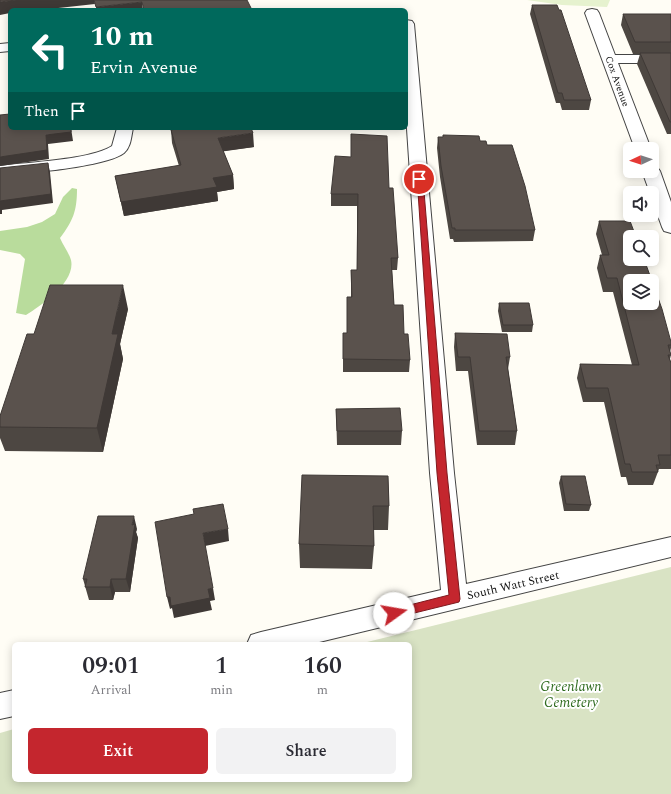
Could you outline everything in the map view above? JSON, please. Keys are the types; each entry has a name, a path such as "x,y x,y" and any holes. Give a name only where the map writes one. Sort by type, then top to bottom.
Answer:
{"street":[{"name":"Cox Avenue","path":"592,13 640,142"},
{"path":"408,37 442,473 455,599"},
{"path":"610,59 671,59"},
{"path":"0,171 83,160 114,153 119,149 124,130"},
{"path":"654,178 671,227"},
{"name":"South Watt Street","path":"270,642 671,547"},
{"path":"0,706 12,703"}],"green space":[{"path":"527,0 610,0 607,7 562,5"},
{"path":"72,188 77,189 75,210 71,221 60,238 71,260 71,268 68,277 63,285 40,306 26,315 16,313 25,259 20,254 0,250 0,231 27,227 42,222 55,214 63,197"},
{"name":"Greenlawn Cemetery","path":"671,567 671,794 0,794 0,733 12,730 12,782 412,782 412,642 367,642"}],"building":[{"path":"0,0 16,0 0,2"},
{"path":"94,0 247,0 251,8 144,8 142,2 96,7"},
{"path":"532,5 557,5 559,10 561,10 591,100 564,100 562,93 558,93"},
{"path":"623,14 671,14 671,42 635,42"},
{"path":"640,53 671,53 671,122 670,122"},
{"path":"8,114 8,130 71,130 71,132 46,135 47,150 0,157 0,115"},
{"path":"171,130 252,130 253,133 218,138 233,175 213,178 217,187 121,202 115,176 181,165"},
{"path":"351,134 387,136 389,188 393,188 398,258 391,258 394,305 403,305 404,334 408,334 410,360 343,359 343,333 347,333 347,297 352,297 351,270 357,270 358,194 331,194 335,156 351,157"},
{"path":"443,135 479,136 480,141 486,141 487,145 512,145 525,186 535,230 455,230 455,228 452,228 441,166 438,137 443,137"},
{"path":"48,163 51,194 0,201 0,168"},
{"path":"599,221 630,222 633,230 623,230 623,266 647,266 649,274 623,274 623,302 617,278 607,278 600,255 609,255"},
{"path":"50,285 123,285 112,334 118,334 97,428 0,427 0,416 27,334 34,334"},
{"path":"659,301 671,342 671,345 668,345 671,355 668,355 671,363 671,455 658,455 660,465 656,465 658,472 632,472 630,464 625,464 608,388 586,388 580,364 639,365 625,310 659,310"},
{"path":"499,303 529,303 533,325 503,325"},
{"path":"455,333 507,334 510,357 506,357 517,431 479,431 470,357 458,357"},
{"path":"400,408 402,431 337,431 336,409"},
{"path":"302,475 388,476 389,506 373,506 374,546 299,544"},
{"path":"561,476 585,476 591,505 566,504"},
{"path":"223,504 228,529 203,533 213,588 208,589 210,598 171,606 170,597 167,597 155,522 194,514 193,509"},
{"path":"98,516 134,516 132,525 135,524 126,579 111,579 110,587 85,587 87,579 83,579"}],"route":[{"path":"394,613 455,599 442,473 419,179"}]}
